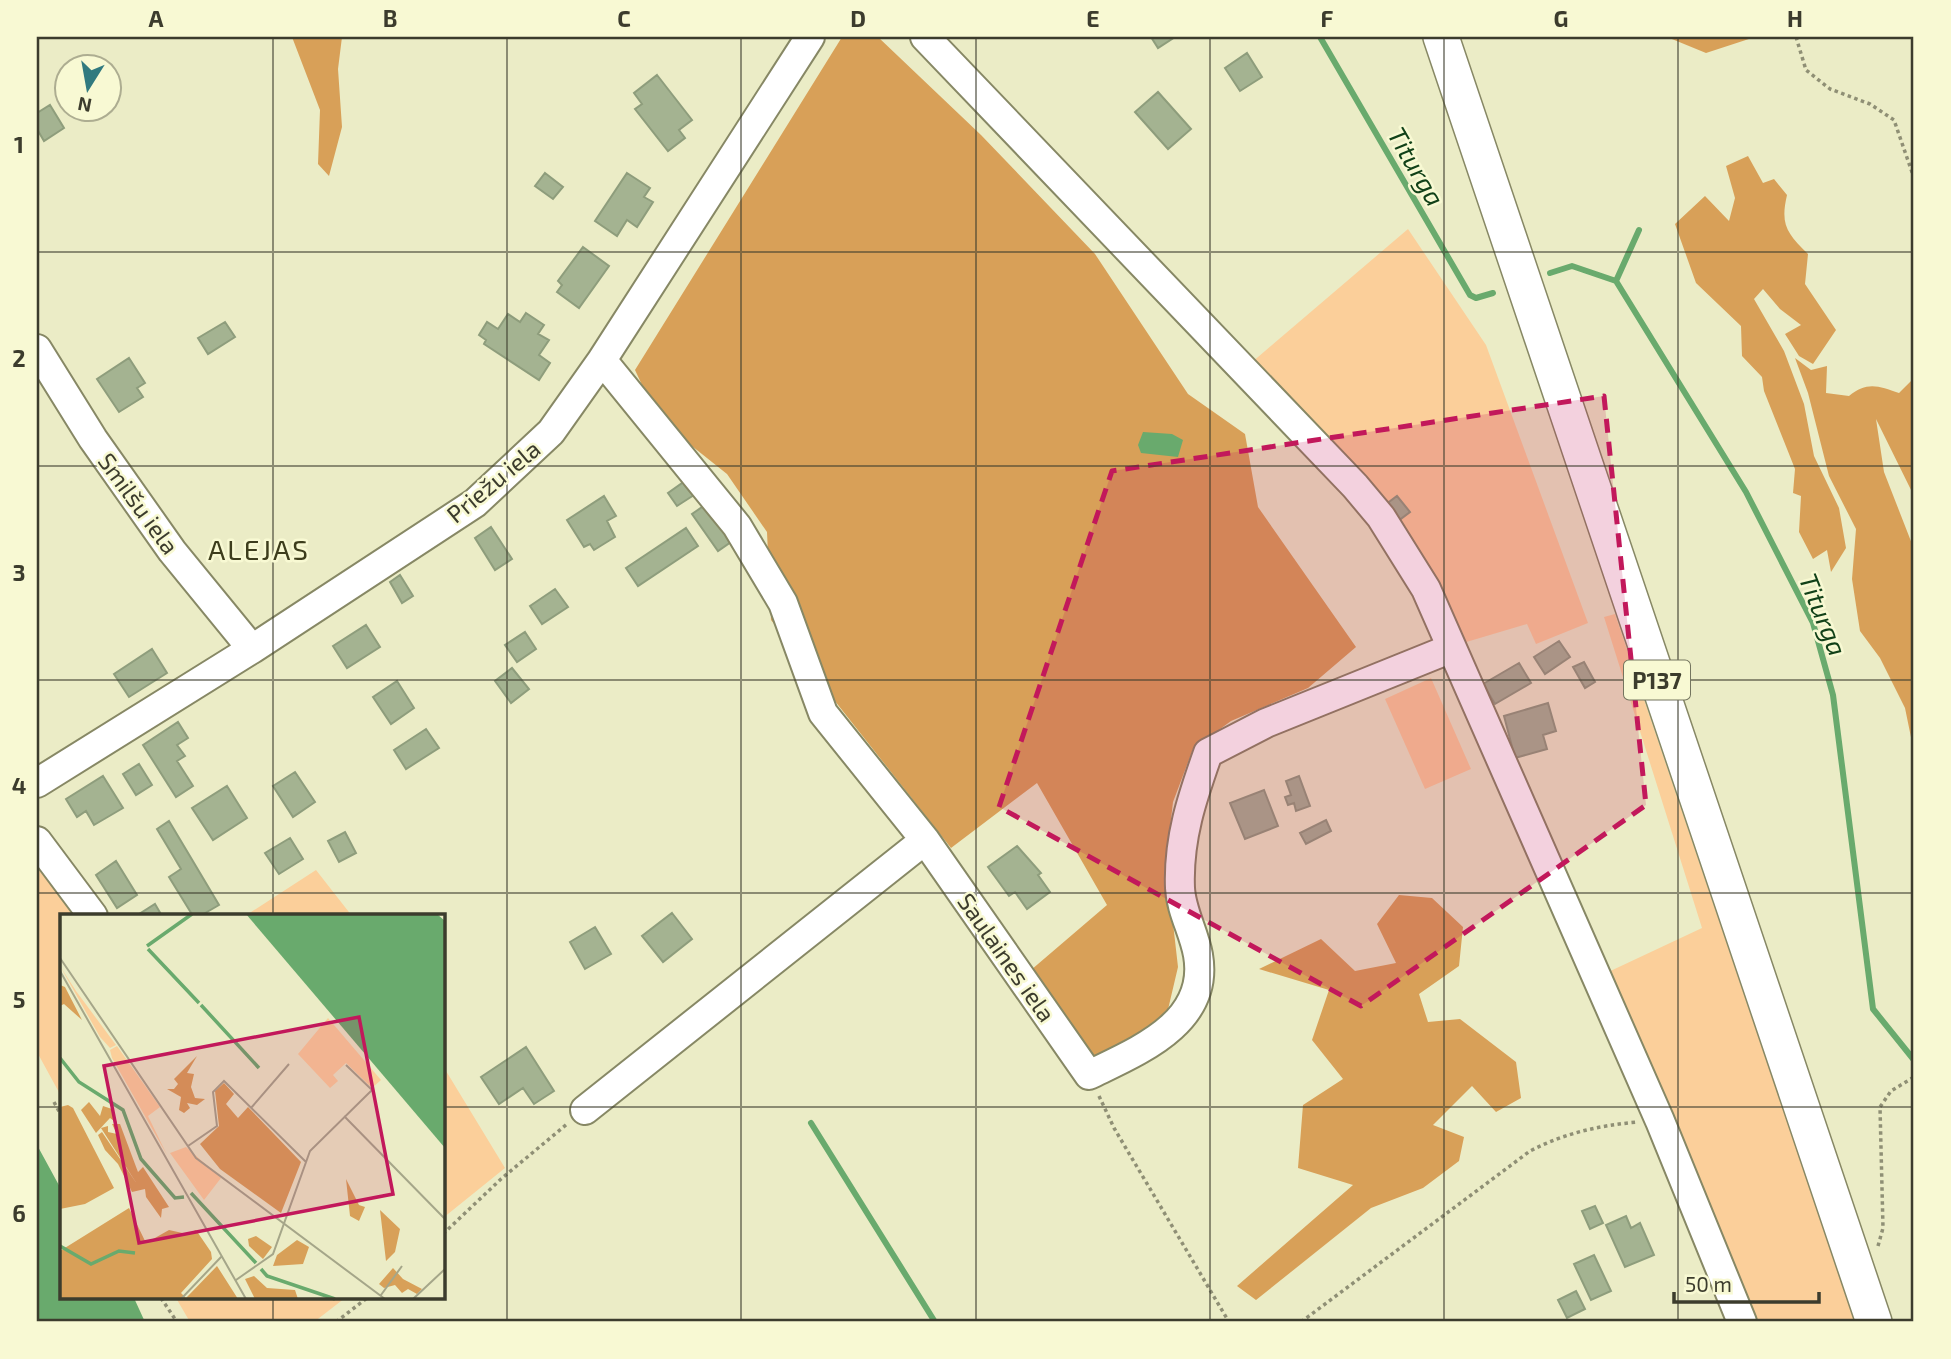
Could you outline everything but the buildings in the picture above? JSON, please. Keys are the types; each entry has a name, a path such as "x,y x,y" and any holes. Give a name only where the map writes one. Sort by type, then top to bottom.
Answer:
{"main road":[{"name":"P137","path":"1441,37 1874,1322"}],"street":[{"name":"Priežu iela","path":"37,783 252,649 475,503 551,432 602,360 810,37"},
{"path":"925,37 1355,486 1404,551 1426,589 1660,1121 1742,1322"},
{"name":"Smilšu iela","path":"37,349 93,439 172,551 252,649"},
{"name":"Saulaines iela","path":"602,360 737,526 783,603 822,713 925,840 1090,1075"},
{"path":"1090,1075 1146,1046 1188,1013 1197,985 1199,956 1180,892 1179,852 1187,811 1208,753 1266,723 1452,648"},
{"path":"584,1110 925,840"},
{"path":"37,841 92,914"}],"path":[{"path":"1796,37 1806,70 1830,89 1870,104 1894,120 1914,178"},
{"path":"1090,1075 1114,1128 1229,1322"},
{"path":"1877,1248 1883,1228 1880,1107 1891,1091 1914,1077"},
{"path":"54,1102 60,1113"},
{"path":"444,1233 501,1179 584,1110"},
{"path":"1301,1322 1530,1151 1561,1135 1602,1125 1660,1121"},
{"path":"162,1300 177,1322"},
{"path":"336,1322 364,1300"}],"highlighted area":[{"path":"1604,396 1646,805 1361,1006 999,807 1112,471"}],"shaded area":[{"path":"292,37 342,37 338,69 342,127 329,176 318,164 320,110"},
{"path":"842,37 878,37 981,135 1095,254 1188,394 1245,434 1258,507 1356,647 1308,688 1231,721 1193,749 1173,802 1166,862 1178,967 1166,1018 1088,1060 1031,970 1107,905 1037,783 951,848 771,620 767,532 727,474 658,419 635,370"},
{"path":"1667,37 1755,37 1706,53"},
{"path":"1748,156 1763,183 1774,179 1787,195 1784,214 1787,228 1808,254 1805,284 1836,330 1813,364 1799,356 1785,334 1801,325 1780,309 1763,289 1754,299 1784,351 1804,404 1814,456 1839,508 1846,548 1831,572 1827,550 1813,559 1799,532 1801,496 1793,493 1795,469 1764,391 1762,377 1742,356 1741,326 1696,283 1675,224 1705,196 1729,221 1735,198 1726,166"},
{"path":"1408,229 1486,345 1588,623 1536,644 1527,624 1463,643 1251,363"},
{"path":"1795,358 1811,370 1827,366 1826,393 1849,396 1862,388 1873,386 1899,393 1914,378 1914,496 1876,419 1884,472 1914,549 1914,752 1905,708 1880,658 1860,631 1852,579 1856,529 1829,476 1808,393"},
{"path":"1143,432 1172,434 1183,440 1178,457 1141,453 1138,445"},
{"path":"1615,614 1855,1322 1752,1322 1604,974 1702,928 1604,617"},
{"path":"1431,678 1471,769 1425,789 1385,699"},
{"path":"37,856 80,914 60,914 60,1094 37,1052"},
{"path":"316,870 350,914 248,914"},
{"path":"1399,895 1432,898 1463,927 1459,966 1419,994 1428,1022 1460,1019 1516,1062 1521,1098 1496,1112 1472,1086 1433,1125 1464,1137 1459,1161 1423,1188 1371,1208 1256,1300 1237,1286 1353,1185 1298,1168 1303,1105 1343,1079 1312,1040 1329,990 1259,969 1321,939 1355,971 1396,963 1377,924"},
{"path":"444,1068 505,1168 444,1217"},
{"path":"37,1145 60,1187 60,1300 135,1300 145,1322 37,1322"},
{"path":"177,1300 342,1300 314,1322 190,1322"}],"waterway":[{"name":"Titurga","path":"1320,37 1470,295 1476,298 1493,293"},
{"path":"1616,281 1639,230"},
{"name":"Titurga","path":"1550,273 1572,266 1616,281 1746,492 1813,623 1833,695 1873,1009 1914,1060"},
{"path":"811,1123 935,1322"}],"district":[{"name":"ALEJAS","path":"259,549"}]}
